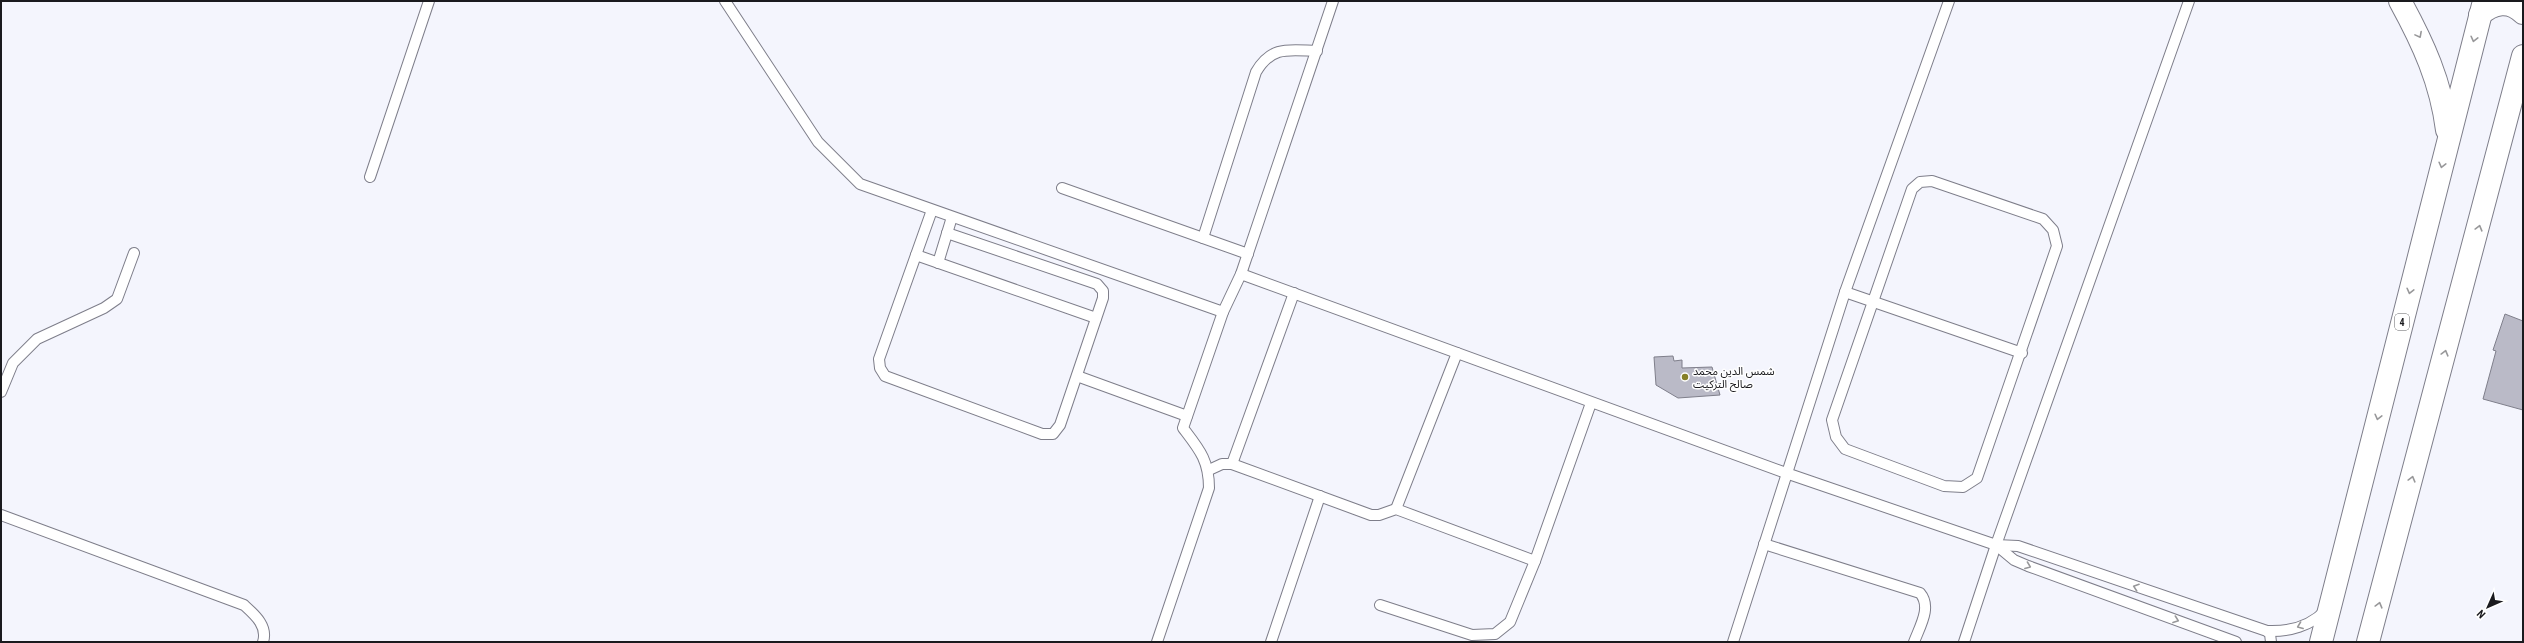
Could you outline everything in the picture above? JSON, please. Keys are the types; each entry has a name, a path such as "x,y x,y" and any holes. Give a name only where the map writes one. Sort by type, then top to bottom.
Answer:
{"main road":[{"path":"2400,1 2424,46 2433,69 2445,116 2448,141"},
{"path":"2482,8 2505,3 2514,6 2523,13"},
{"name":"4","path":"2321,642 2482,8"},
{"path":"2368,642 2523,56"},
{"path":"2507,121 2523,102"}],"lane":[{"path":"370,177 429,1"},
{"path":"725,1 818,142 860,184 1223,312"},
{"path":"1157,642 1209,488 1209,470 1200,449 1183,428 1223,312 1241,274 1334,1"},
{"path":"1733,642 1845,292 1949,1"},
{"path":"1964,642 1996,545 2189,1"},
{"path":"1203,238 1256,72 1260,64 1281,50 1317,51"},
{"path":"1932,181 2043,219 2053,230 2057,246 2022,353 1977,478 1963,487 1944,486 1845,449 1836,437 1832,420 1873,303 1912,189 1920,182 1932,181"},
{"path":"1062,188 1248,254"},
{"path":"932,210 879,359 880,368 885,376 1048,434 1053,434 1060,425 1103,298 1103,290 1097,284 947,233"},
{"path":"938,263 952,217"},
{"path":"1,392 13,364 37,339 104,308 117,299 134,253"},
{"path":"916,255 1096,318"},
{"path":"1241,274 1786,473 1996,545 2018,546 2267,631 2281,631 2301,626 2323,613 2331,604"},
{"path":"1845,292 1873,303 2022,353"},
{"path":"1232,464 1294,293"},
{"path":"1396,509 1457,353"},
{"path":"1076,376 1187,416"},
{"path":"1380,605 1472,635 1495,634 1510,622 1536,561 1591,403"},
{"path":"1209,470 1222,464 1232,464 1371,515 1379,515 1396,509 1536,561"},
{"path":"1271,642 1320,496"},
{"path":"1,515 244,605 259,619 264,637 263,642"},
{"path":"1764,544 1920,593 1926,600 1926,608 1914,642"},
{"path":"1996,545 2021,564 2236,642"},
{"path":"2157,613 2163,596"},
{"path":"2267,631 2271,642"}],"building":[{"path":"2505,314 2523,321 2523,410 2483,399 2496,351 2493,350"},
{"name":"شمس الدين محمد صالح التركيت","path":"1673,356 1674,361 1682,360 1682,368 1712,367 1720,395 1678,398 1656,385 1654,357"}],"place":[{"name":"شمس الدين محمد صالح التركيت","path":"1685,377"}]}
